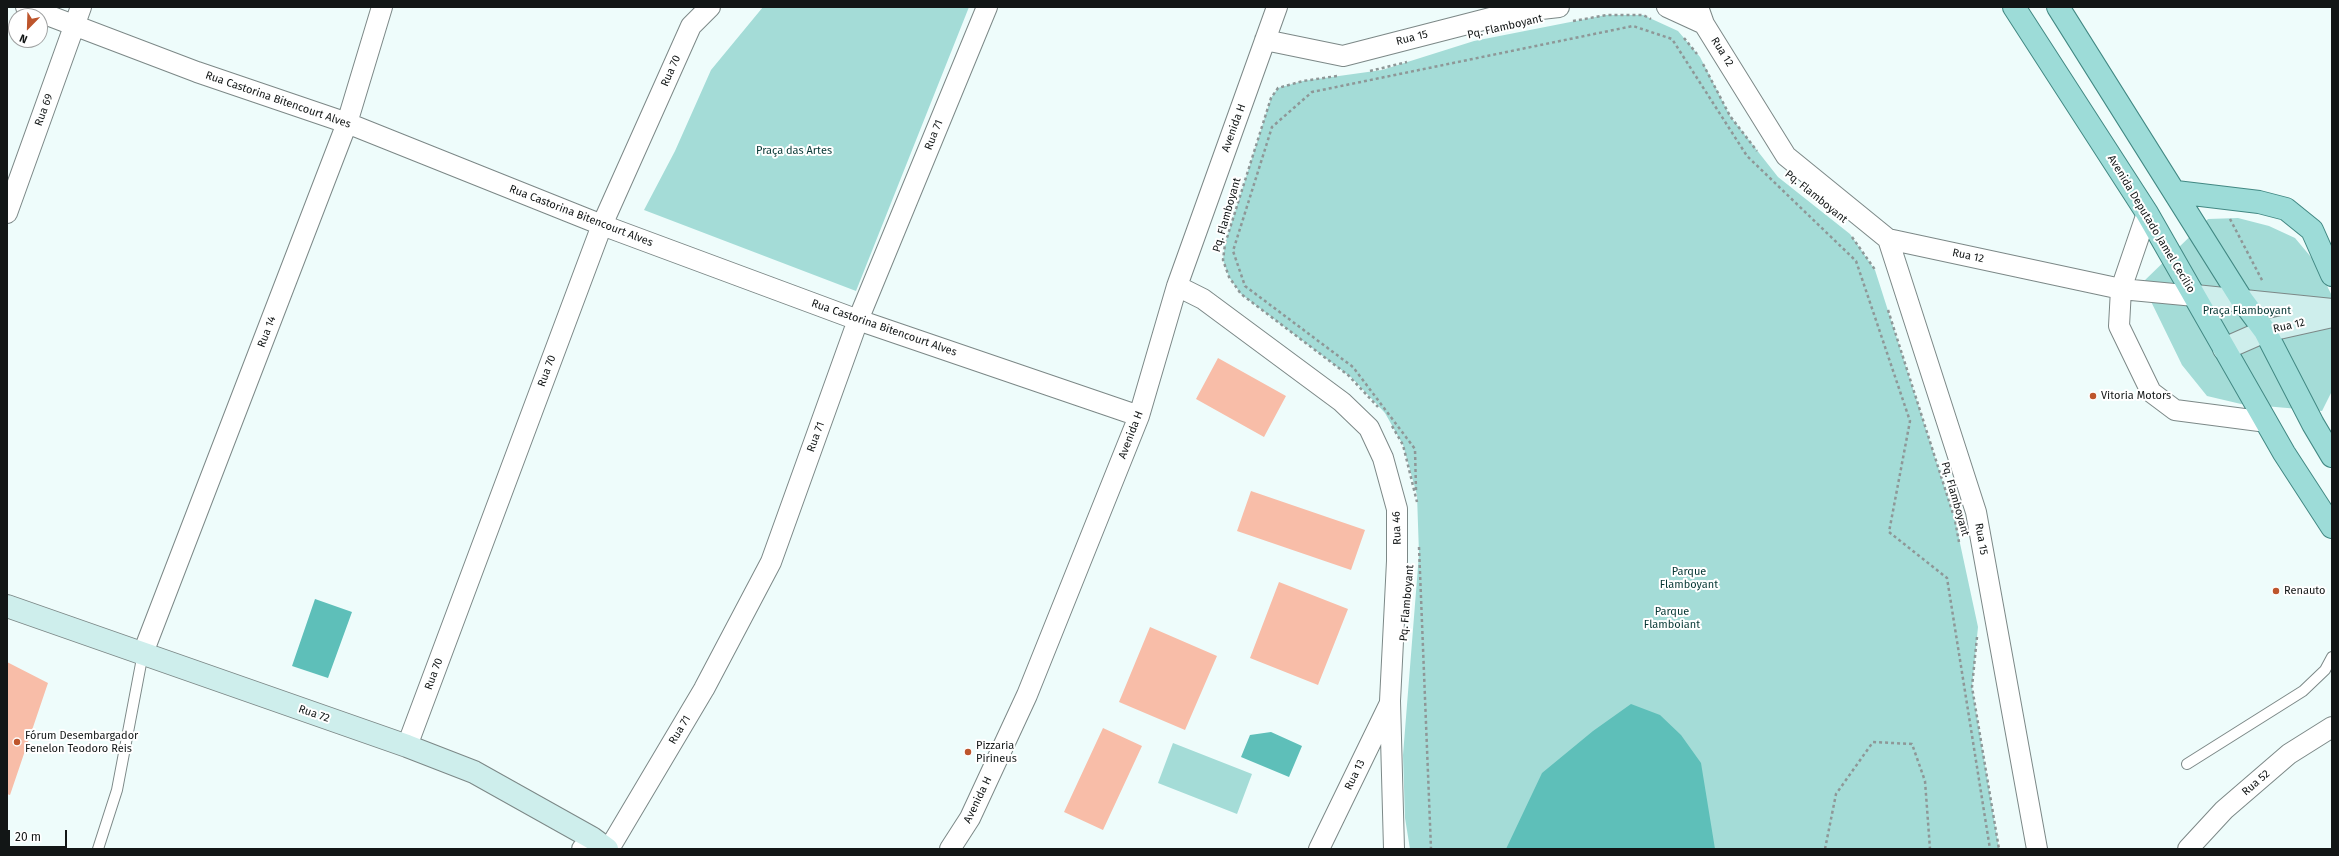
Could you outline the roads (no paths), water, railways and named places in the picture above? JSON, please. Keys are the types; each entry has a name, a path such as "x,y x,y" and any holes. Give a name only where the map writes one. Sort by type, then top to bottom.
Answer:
{"main road":[{"name":"Avenida Deputado Jamel Cecílio","path":"2014,7 2147,213 2284,454 2332,527"},
{"path":"2058,7 2176,192 2242,300 2265,331 2313,424 2332,456"},
{"path":"2176,192 2259,202 2286,209 2312,230 2332,275"},
{"name":"Rua 12","path":"2195,296 2332,310"},
{"name":"Rua 12","path":"2224,349 2265,331 2332,316"},
{"name":"Rua 72","path":"7,606 407,746 474,772 598,846"}],"street":[{"name":"Rua Castorina Bitencourt Alves","path":"26,7 78,16 197,72 347,123 602,225 858,320 1138,416"},
{"name":"Rua 14","path":"143,653 347,123 382,7"},
{"name":"Rua 70","path":"407,746 602,225 691,26 710,7"},
{"name":"Rua 71","path":"598,846 704,689 771,562 858,320 987,7"},
{"name":"Avenida H","path":"950,849 970,818 1027,695 1138,416 1177,286 1277,7"},
{"name":"Rua 15","path":"1265,40 1343,56 1514,12 1565,14"},
{"path":"1662,14 1701,15"},
{"name":"Rua 12","path":"1701,15 1786,156 1888,238 2121,289 2195,296"},
{"name":"Rua 69","path":"7,213 78,16"},
{"path":"2147,213 2121,289 2119,326 2150,392 2174,410 2267,422"},
{"name":"Rua 15","path":"1888,238 1976,512 2037,849"},
{"name":"Rua 46","path":"1177,286 1203,299 1329,392 1369,428 1383,458 1397,509 1397,561 1390,701 1394,849"},
{"name":"Rua 13","path":"1319,849 1390,701"},
{"name":"Rua 52","path":"2188,849 2224,810 2289,754 2332,727"}],"lane":[{"path":"98,849 117,790 143,653"},
{"path":"2187,764 2303,691 2325,670 2332,657"}],"place":[{"name":"Vitoria Motors","path":"2093,396"},
{"name":"Renauto","path":"2276,591"},
{"name":"Fórum Desembargador Fenelon Teodoro Reis","path":"17,742"},
{"name":"Pizzaria Pirineus","path":"968,752"}],"park label":[{"name":"Praça das Artes","path":"794,151"},
{"name":"Praça Flamboyant","path":"2247,311"},
{"name":"Parque Flamboyant","path":"1689,578"},
{"name":"Parque Flamboiant","path":"1672,618"}]}
